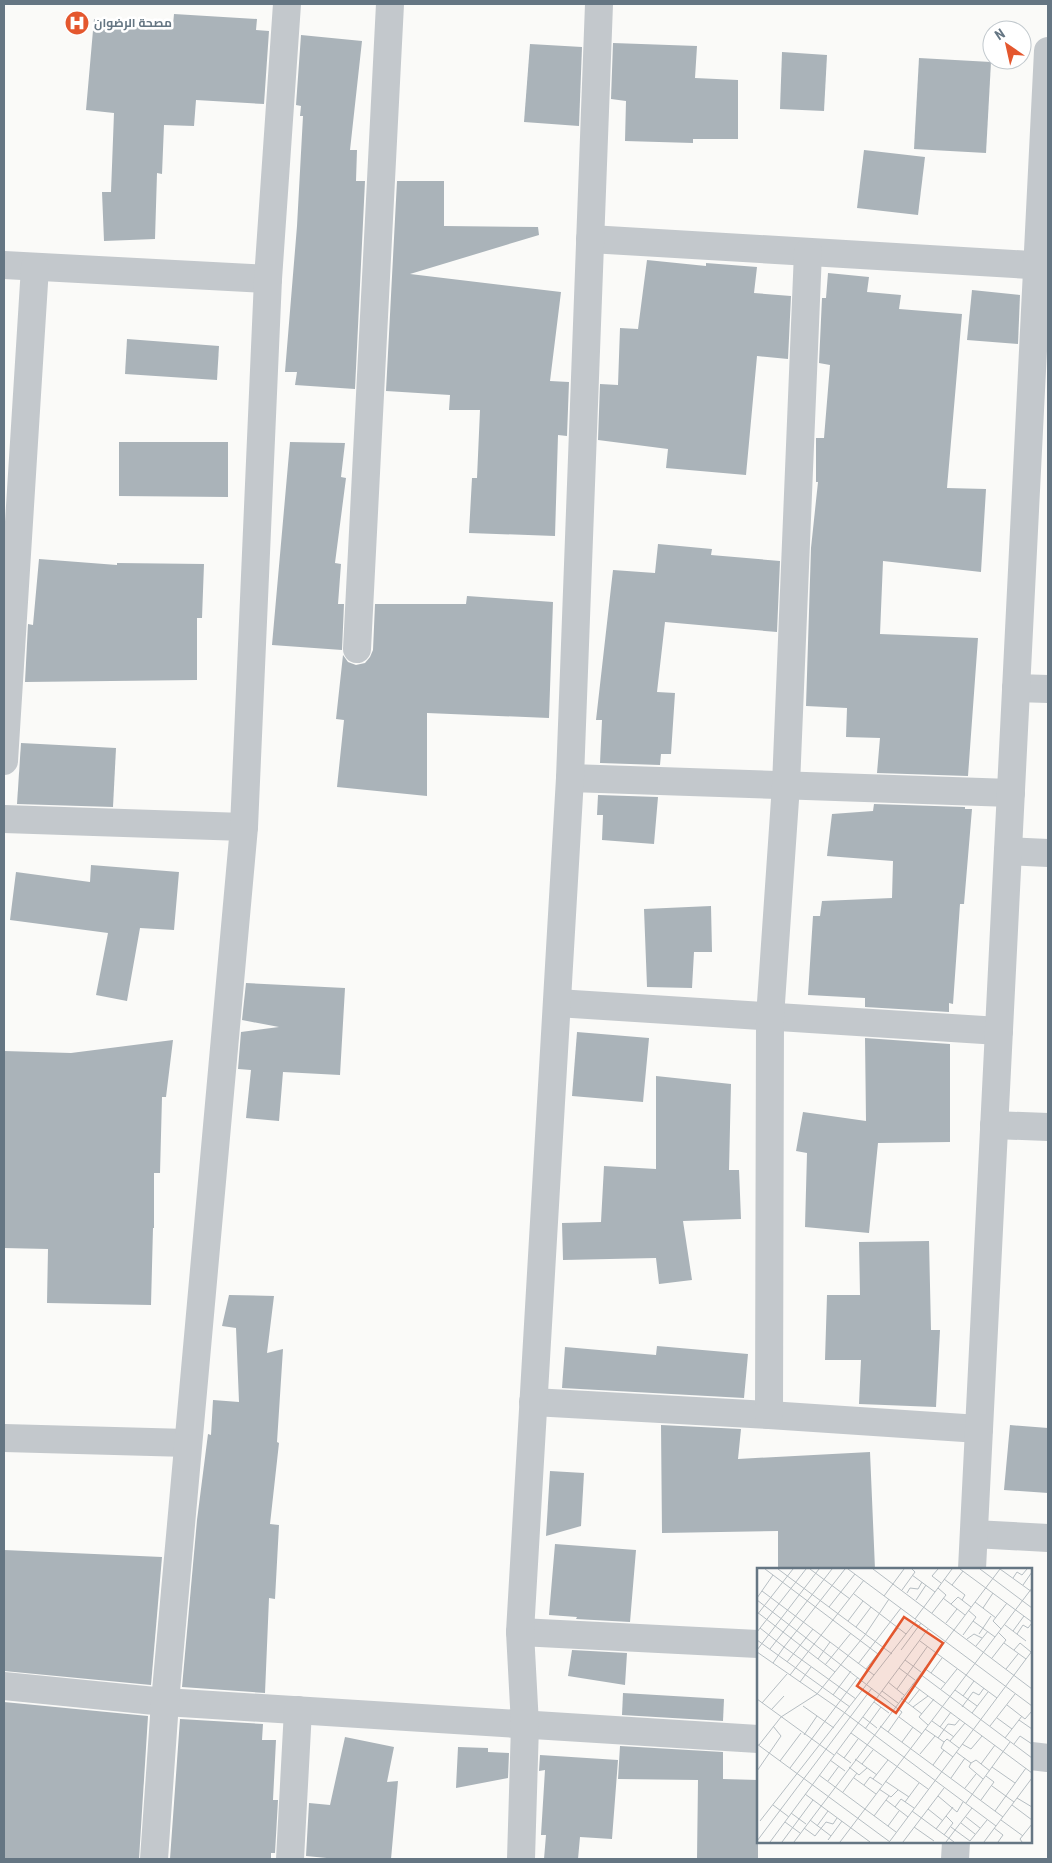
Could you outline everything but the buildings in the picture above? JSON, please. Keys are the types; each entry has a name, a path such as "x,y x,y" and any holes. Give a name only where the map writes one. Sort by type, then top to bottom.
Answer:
{"street":[{"path":"154,1859 165,1702 244,827 268,279 287,4"},
{"path":"357,648 390,4"},
{"path":"521,1859 525,1725 520,1632 570,778 599,4"},
{"path":"972,1568 1016,688 1043,266 1048,50"},
{"path":"590,239 1043,266"},
{"path":"769,1415 770,1017 786,785 808,252"},
{"path":"4,265 268,279"},
{"path":"4,762 35,267"},
{"path":"1016,688 1048,689"},
{"path":"570,778 1011,793"},
{"path":"4,819 244,827"},
{"path":"1008,851 1048,852"},
{"path":"557,1003 999,1031"},
{"path":"994,1125 1048,1127"},
{"path":"533,1402 979,1429"},
{"path":"4,1438 188,1443"},
{"path":"974,1534 1048,1538"},
{"path":"520,1632 757,1644"},
{"path":"4,1686 165,1702 757,1739"},
{"path":"290,1859 298,1710"},
{"path":"1032,1756 1048,1758"},
{"path":"955,1859 956,1843"}],"place":[{"name":"مصحة الرضوان","path":"77,23"}]}
